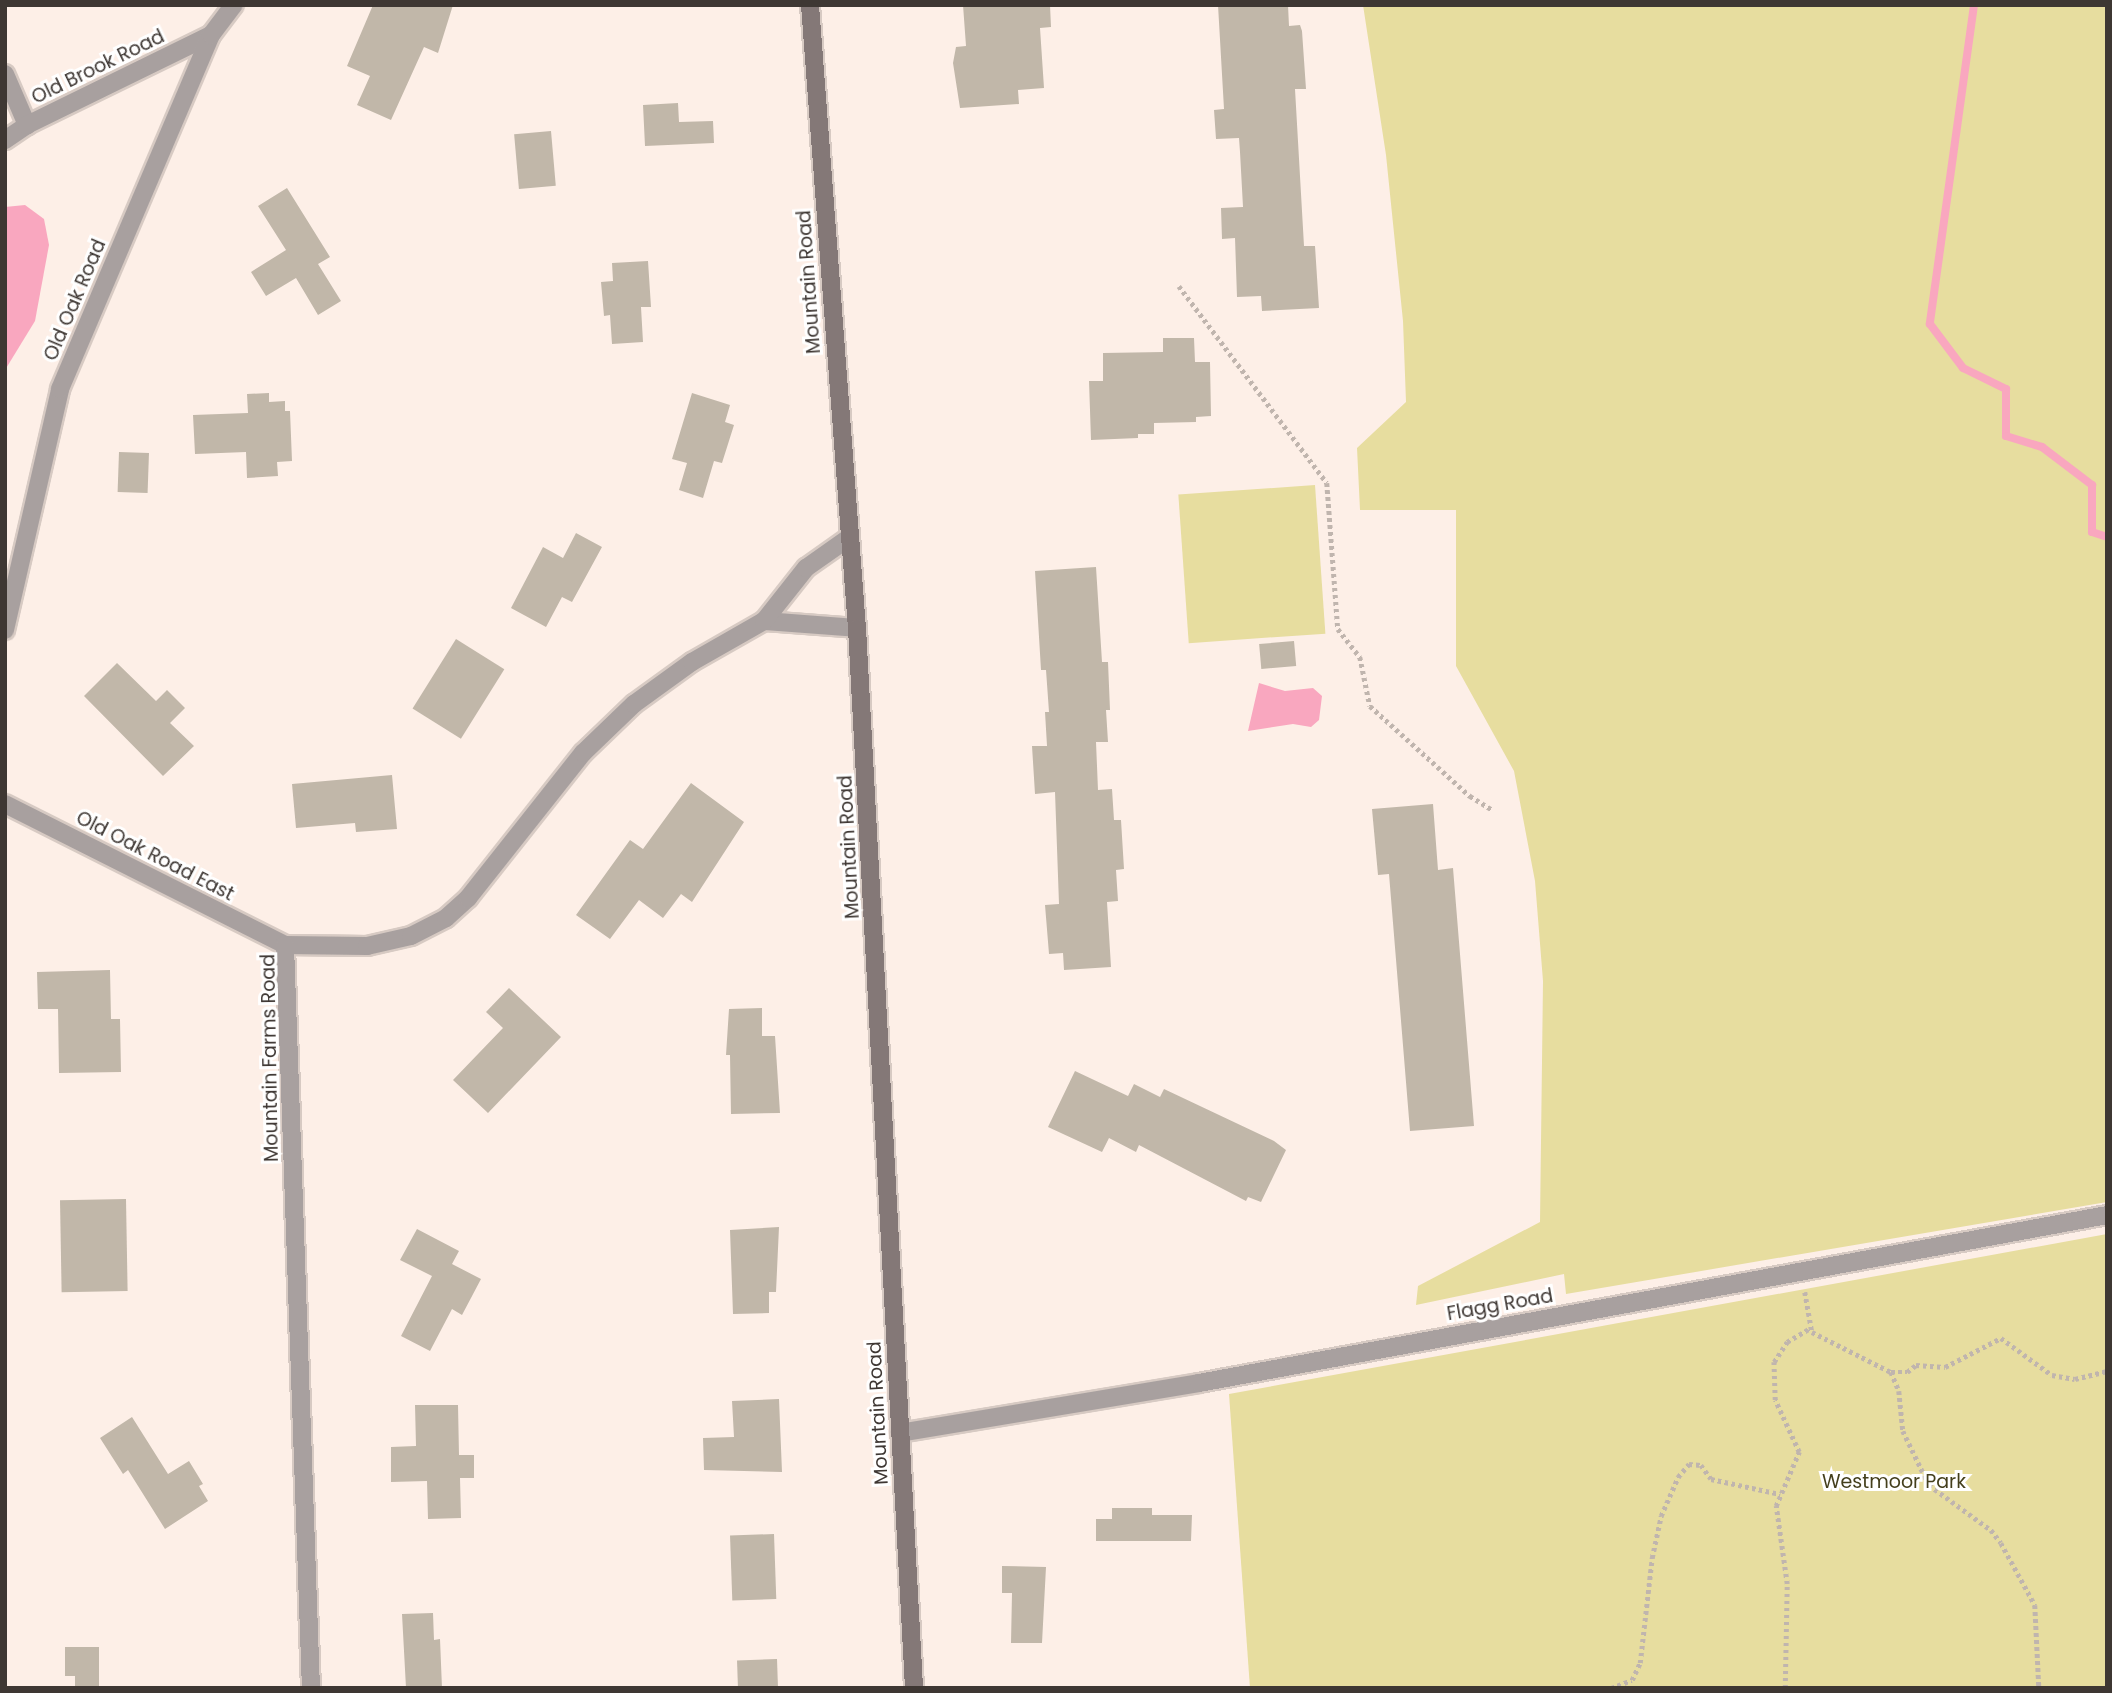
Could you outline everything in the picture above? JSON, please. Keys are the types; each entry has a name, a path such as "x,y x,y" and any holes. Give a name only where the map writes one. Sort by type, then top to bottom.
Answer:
{"main road":[{"name":"Mountain Road","path":"810,5 857,628 914,1688"}],"street":[{"name":"Old Oak Road","path":"5,630 60,389 211,35 234,5"},
{"name":"Old Brook Road","path":"5,140 27,125 211,35"},
{"path":"5,74 27,125"},
{"name":"Mountain Farms Road","path":"311,1688 285,945 367,946 411,936 446,918 468,898 583,753 634,704 692,662 764,621 806,568 850,537"},
{"path":"764,621 857,628"},
{"name":"Old Oak Road East","path":"5,804 285,945"},
{"name":"Flagg Road","path":"900,1433 2107,1215"}],"path":[{"path":"1179,286 1326,483 1338,629 1360,657 1370,706 1470,796 1492,810"},
{"path":"1802,1272 1810,1328 1817,1336 1878,1362 1891,1372 1899,1374 1916,1365 1945,1367 2001,1338 2052,1376 2075,1379 2107,1371"},
{"path":"1785,1688 1787,1584 1776,1506 1797,1464 1799,1452 1775,1399 1774,1362 1787,1342 1810,1328"},
{"path":"1891,1372 1899,1391 1903,1431 1922,1476 1991,1530 2035,1605 2039,1688"},
{"path":"1611,1688 1632,1680 1640,1663 1652,1558 1661,1516 1689,1464 1700,1465 1711,1479 1780,1494"}],"green space":[{"path":"1363,5 2107,5 2107,1202 1566,1294 1564,1274 1416,1305 1418,1286 1540,1222 1543,981 1535,881 1514,771 1456,666 1456,510 1360,510 1357,448 1406,402 1403,321 1386,155"},
{"path":"1315,485 1325,634 1189,643 1178,495"},
{"name":"Westmoor Park","path":"2107,1234 2107,1688 1250,1688 1229,1394"}],"shaded area":[{"path":"25,205 44,219 49,245 35,321 5,370 5,207"},
{"path":"1259,683 1285,691 1313,688 1322,696 1319,720 1311,727 1293,724 1248,731"}],"building":[{"path":"373,5 453,5 438,53 424,47 391,120 357,105 370,76 347,66"},
{"path":"963,5 1050,5 1051,27 1040,28 1044,88 1018,90 1019,104 960,108 953,63 956,47 966,46"},
{"path":"1218,5 1288,5 1289,26 1300,25 1302,31 1306,89 1295,89 1304,246 1315,246 1319,308 1262,311 1261,296 1237,297 1235,238 1222,239 1221,208 1243,207 1240,152 1239,138 1216,139 1214,110 1224,109"},
{"path":"678,103 679,122 713,121 714,143 645,146 643,105"},
{"path":"551,131 556,186 519,189 514,134"},
{"path":"287,188 330,257 318,264 341,301 318,315 296,278 266,296 251,272 286,250 258,206"},
{"path":"648,261 651,307 641,307 643,342 612,344 610,315 604,316 601,282 613,281 612,263"},
{"path":"1163,338 1194,338 1195,362 1210,362 1211,416 1196,417 1196,422 1154,423 1154,434 1138,434 1138,438 1091,440 1089,381 1103,381 1103,353 1163,352"},
{"path":"269,393 269,402 285,401 285,411 290,411 292,461 277,462 278,476 247,478 246,452 195,454 193,415 248,413 247,394"},
{"path":"692,393 730,405 725,422 734,425 722,463 714,461 703,498 679,490 687,463 672,459"},
{"path":"119,452 149,453 148,493 118,492"},
{"path":"576,533 602,547 572,602 562,597 546,627 511,608 543,547 563,558"},
{"path":"1096,567 1102,662 1108,662 1110,710 1106,710 1108,742 1096,742 1098,790 1112,789 1114,820 1121,820 1124,869 1116,870 1118,901 1107,902 1111,967 1064,970 1063,953 1049,954 1045,905 1059,904 1055,792 1035,794 1032,746 1047,746 1045,712 1049,712 1046,670 1041,670 1035,571"},
{"path":"456,639 504,669 461,739 413,709"},
{"path":"1294,641 1296,666 1261,669 1259,644"},
{"path":"117,663 156,701 167,690 185,708 170,723 194,746 163,776 84,696"},
{"path":"392,775 397,829 356,832 355,823 296,828 292,784"},
{"path":"691,783 744,822 692,902 681,894 663,918 639,900 610,939 576,915 630,840 643,849"},
{"path":"1433,804 1438,870 1453,868 1474,1126 1410,1131 1389,874 1378,875 1372,809"},
{"path":"110,970 111,1019 120,1019 121,1072 59,1073 58,1009 38,1009 37,972"},
{"path":"509,988 561,1037 488,1113 453,1080 503,1028 486,1012"},
{"path":"762,1008 762,1036 775,1036 780,1113 731,1114 730,1055 726,1055 729,1009"},
{"path":"1075,1071 1128,1096 1134,1084 1160,1097 1164,1089 1274,1141 1286,1150 1261,1202 1248,1197 1246,1201 1139,1145 1136,1152 1109,1138 1102,1152 1048,1127"},
{"path":"126,1199 128,1291 62,1292 60,1200"},
{"path":"779,1227 776,1292 769,1292 769,1313 733,1314 730,1230"},
{"path":"417,1229 459,1251 452,1264 481,1279 462,1315 452,1309 430,1351 401,1336 432,1276 400,1260"},
{"path":"779,1399 782,1472 704,1470 703,1438 734,1437 732,1401"},
{"path":"415,1405 458,1405 459,1455 474,1455 474,1478 460,1478 461,1518 428,1519 427,1481 391,1482 391,1447 416,1446"},
{"path":"132,1417 168,1474 189,1461 203,1484 199,1486 208,1501 165,1529 128,1470 123,1474 100,1438"},
{"path":"1112,1508 1152,1508 1152,1515 1192,1515 1191,1541 1096,1541 1096,1519 1112,1519"},
{"path":"774,1534 776,1599 732,1600 730,1536"},
{"path":"1002,1566 1046,1567 1042,1643 1011,1643 1012,1593 1002,1593"},
{"path":"433,1613 434,1640 440,1639 442,1688 406,1688 402,1614"},
{"path":"65,1647 99,1647 99,1688 75,1688 75,1676 65,1676"},
{"path":"777,1659 778,1688 738,1688 737,1660"}],"waterway":[{"path":"1974,5 1930,324 1963,368 2006,389 2006,436 2042,447 2092,485 2092,532 2107,537"}]}
